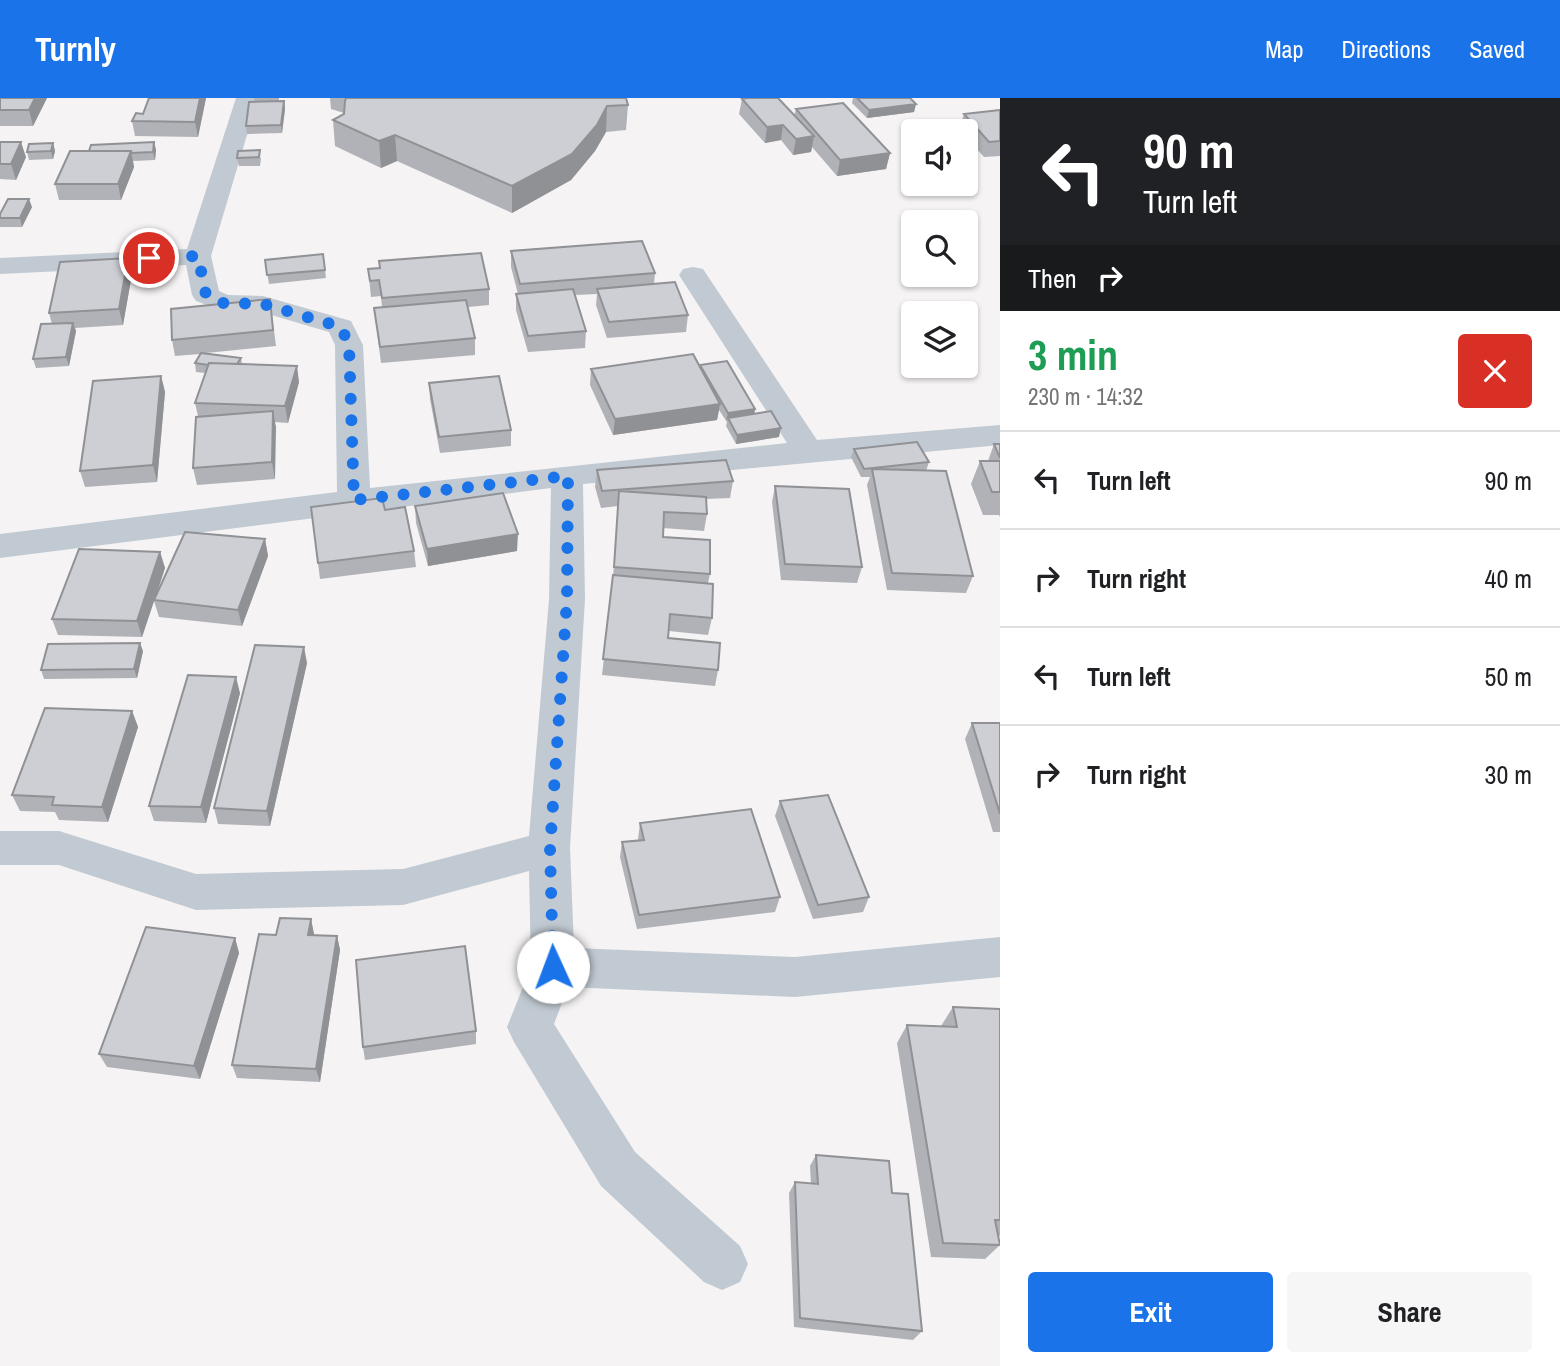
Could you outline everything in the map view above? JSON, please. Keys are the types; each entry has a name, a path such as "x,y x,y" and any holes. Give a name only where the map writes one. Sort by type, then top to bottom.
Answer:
{"street":[{"path":"247,98 198,256 206,295 223,303 263,304 341,327 349,345 354,500"},
{"path":"0,266 198,256"},
{"path":"693,275 807,449"},
{"path":"0,546 354,500 807,449 1000,435"},
{"path":"568,476 567,599 550,848 553,967 530,1027 618,1169 722,1264"},
{"path":"0,848 59,848 196,892 403,887 550,848"},
{"path":"553,967 795,977 1000,957"}],"building":[{"path":"0,98 35,98 29,110 0,110"},
{"path":"149,98 200,98 195,122 132,121 136,113 143,114"},
{"path":"346,98 626,98 628,105 607,106 597,125 572,154 512,186 395,135 379,141 333,120 344,114"},
{"path":"778,98 814,136 796,139 783,125 767,127 742,99"},
{"path":"857,98 910,98 916,104 869,110"},
{"path":"284,101 281,125 246,126 249,102"},
{"path":"843,103 890,153 840,160 796,109"},
{"path":"1000,110 1000,141 989,142 978,130 978,119 968,119 964,114"},
{"path":"0,142 21,142 11,164 0,164"},
{"path":"154,142 153,152 89,151 91,145"},
{"path":"53,143 51,151 27,152 29,144"},
{"path":"260,150 259,157 237,158 238,151"},
{"path":"70,151 131,151 118,184 55,184"},
{"path":"8,199 29,199 20,218 0,218"},
{"path":"642,241 655,273 520,284 511,251"},
{"path":"481,253 489,289 382,298 379,280 370,281 368,269 380,268 379,261"},
{"path":"323,254 325,270 267,275 265,260"},
{"path":"128,258 119,309 49,313 60,262"},
{"path":"675,282 688,315 609,322 597,289"},
{"path":"573,289 586,331 528,336 516,294"},
{"path":"270,299 273,330 172,340 171,309"},
{"path":"466,300 475,338 380,347 374,308"},
{"path":"73,323 66,357 33,359 41,324"},
{"path":"201,353 241,358 237,364 195,363"},
{"path":"693,354 720,404 615,419 591,369"},
{"path":"727,361 755,409 728,413 700,365"},
{"path":"209,363 297,366 285,406 195,403"},
{"path":"161,376 153,465 80,471 93,381"},
{"path":"499,376 511,430 439,437 429,383"},
{"path":"273,411 272,462 193,468 196,417"},
{"path":"771,411 781,428 737,435 728,418"},
{"path":"917,442 929,462 864,469 854,449"},
{"path":"994,444 1000,444 1000,458"},
{"path":"726,460 733,481 602,491 597,470"},
{"path":"980,461 1000,461 1000,492 992,492"},
{"path":"872,469 946,471 973,576 892,573"},
{"path":"775,486 849,489 862,567 785,564"},
{"path":"619,491 706,497 707,514 664,512 663,537 710,540 710,574 614,567"},
{"path":"503,493 518,534 427,549 415,506"},
{"path":"382,498 385,510 405,507 414,551 318,563 311,507"},
{"path":"185,532 265,539 238,610 154,600"},
{"path":"79,549 160,552 137,621 52,619"},
{"path":"613,575 713,584 712,618 670,614 668,638 720,643 718,670 603,659"},
{"path":"140,643 134,669 41,670 48,644"},
{"path":"255,645 304,647 267,811 214,808"},
{"path":"188,675 236,677 201,807 149,806"},
{"path":"45,708 132,711 102,807 52,805 54,797 12,795"},
{"path":"972,723 1000,723 1000,814"},
{"path":"828,795 869,897 818,905 780,801"},
{"path":"751,809 780,897 639,915 622,842 644,840 640,823"},
{"path":"280,918 311,919 308,935 337,936 316,1069 232,1065 259,934 276,935"},
{"path":"146,927 235,938 194,1066 99,1054"},
{"path":"465,946 476,1031 363,1047 356,960"},
{"path":"953,1007 1000,1009 1000,1220 995,1220 1000,1245 943,1243 907,1025 957,1027"},
{"path":"816,1155 889,1161 892,1193 908,1194 922,1331 800,1318 795,1182 818,1184"}],"route":[{"path":"149,258 198,256 206,295 223,303 263,304 341,327 349,345 354,500 568,476 567,599 550,848 553,967"}]}
